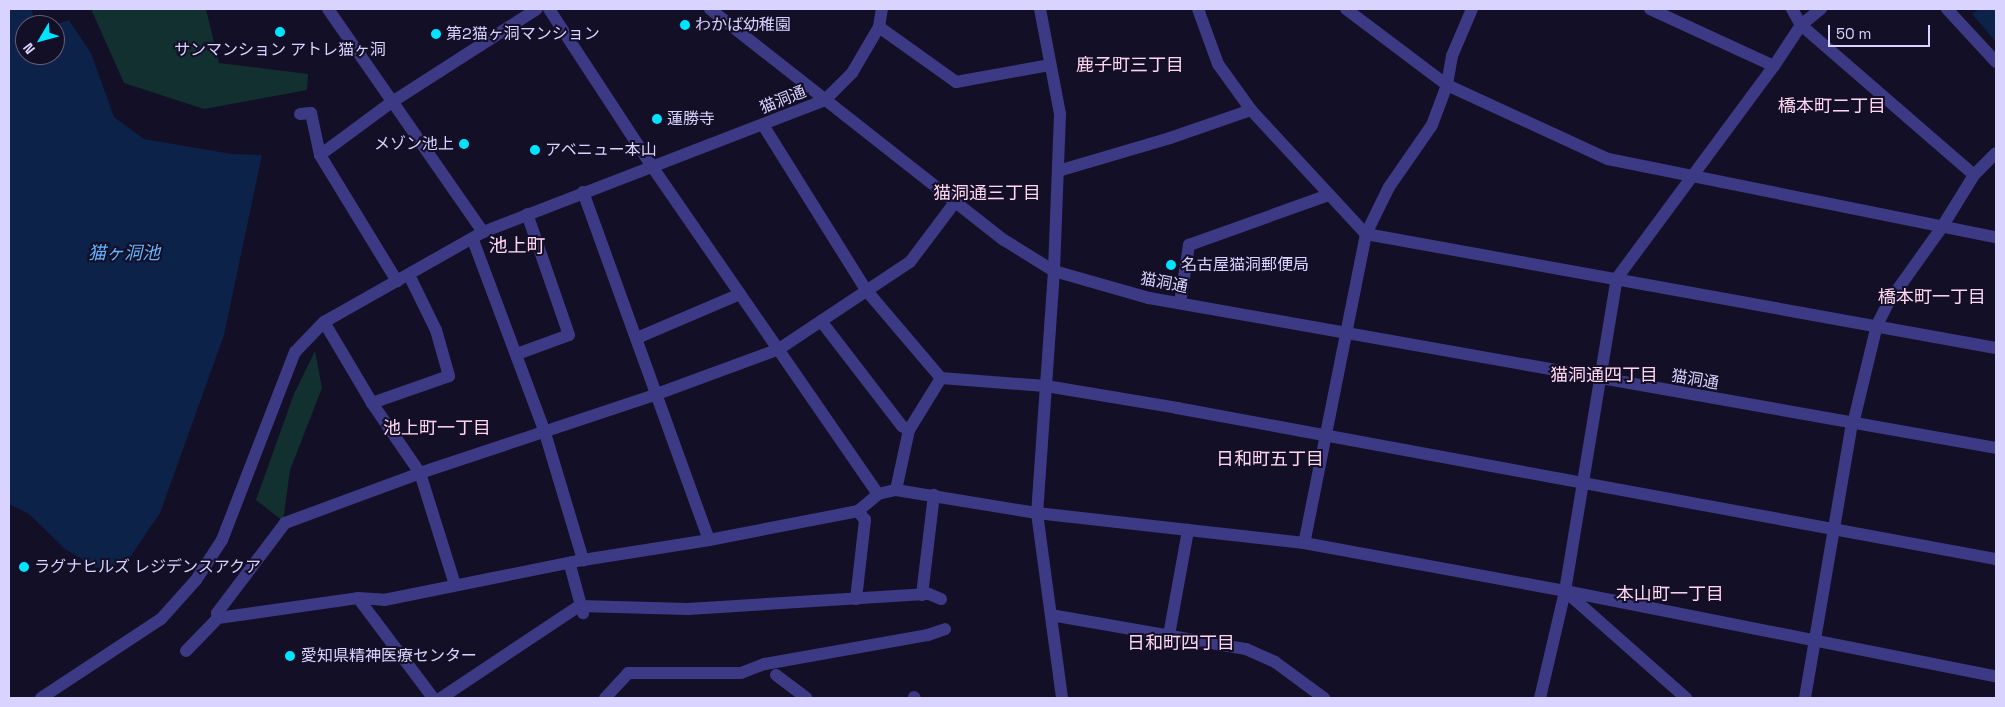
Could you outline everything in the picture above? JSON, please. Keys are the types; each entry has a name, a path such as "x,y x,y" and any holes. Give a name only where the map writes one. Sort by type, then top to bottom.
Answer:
{"street":[{"path":"328,9 483,232"},
{"path":"320,154 392,102 537,9"},
{"path":"549,9 651,166 878,494"},
{"path":"710,9 825,100 852,73 879,27 882,9"},
{"path":"1040,9 1060,114 1054,271 1037,513 1062,698"},
{"path":"1198,9 1218,64 1251,110 1366,234 1996,348"},
{"path":"1346,9 1447,85 1608,159 1996,237"},
{"path":"1304,543 1366,234 1389,187 1432,125 1447,85 1452,56 1472,9"},
{"path":"1650,9 1774,66"},
{"path":"1792,9 1801,25 1974,174"},
{"path":"1540,698 1565,591 1617,278 1774,66 1801,25 1821,9"},
{"path":"1947,9 1996,62"},
{"path":"879,27 956,82 1050,65"},
{"name":"猫洞通","path":"41,698 161,619 196,580 222,540 283,376 295,352 324,322 473,240 483,232 825,100 1004,240 1054,271 1149,298 1996,448"},
{"path":"1058,171 1170,138 1251,110"},
{"path":"300,114 311,114 320,154 398,281"},
{"path":"764,125 866,290 942,378 1046,386 1996,559"},
{"path":"1805,698 1852,424 1877,325 1890,300 1942,227 1974,174 1996,153"},
{"path":"583,192 709,540"},
{"path":"1180,303 1189,245 1329,195"},
{"path":"218,618 217,613 285,523 420,473 545,433 779,349 910,262 955,202"},
{"path":"517,354 569,335 527,214"},
{"path":"473,240 545,433 583,560"},
{"path":"372,403 449,376 436,330 409,275"},
{"path":"637,338 740,294"},
{"path":"821,321 902,426 909,430"},
{"path":"324,322 372,403 420,473 455,585"},
{"path":"896,490 909,430 942,378"},
{"path":"186,651 218,618 358,598 384,600 455,585 570,565 583,560 709,540 858,511 878,494 896,490 1037,513 1304,543 1815,639 1996,676"},
{"path":"922,595 934,495"},
{"path":"856,599 865,520 858,511"},
{"path":"1169,635 1188,530"},
{"path":"570,565 581,610"},
{"path":"1565,591 1686,698"},
{"path":"441,698 581,610 688,609 922,595 941,600"},
{"path":"358,598 434,698"},
{"path":"1050,615 1246,649 1275,662 1324,698"},
{"path":"605,698 628,674 741,673 765,664 928,635 945,629"},
{"path":"776,675 806,698"}],"green space":[{"path":"91,9 206,9 219,63 308,74 307,90 204,109 124,83"},
{"path":"315,351 322,388 290,470 283,521 256,500 294,394"}],"water":[{"name":"猫ヶ洞池","path":"9,9 31,9 33,15 15,15 15,65 65,65 65,21 69,20 91,53 114,117 144,139 232,154 262,155 224,335 160,513 126,563 97,568 65,549 29,514 9,504"},
{"path":"1979,9 1996,10 1996,42 1972,14"}],"place":[{"name":"わかば幼稚園","path":"685,25"},
{"name":"サンマンション アトレ猫ヶ洞","path":"280,32"},
{"name":"第2猫ヶ洞マンション","path":"436,34"},
{"name":"蓮勝寺","path":"657,119"},
{"name":"メゾン池上","path":"464,144"},
{"name":"アベニュー本山","path":"535,150"},
{"name":"名古屋猫洞郵便局","path":"1171,265"},
{"name":"ラグナヒルズ レジデンスアクア","path":"24,567"},
{"name":"愛知県精神医療センター","path":"290,656"}],"district":[{"name":"鹿子町三丁目","path":"1130,65"},
{"name":"橋本町二丁目","path":"1832,106"},
{"name":"猫洞通三丁目","path":"987,193"},
{"name":"池上町","path":"517,246"},
{"name":"橋本町一丁目","path":"1932,297"},
{"name":"猫洞通四丁目","path":"1604,375"},
{"name":"池上町一丁目","path":"437,428"},
{"name":"日和町五丁目","path":"1270,459"},
{"name":"本山町一丁目","path":"1670,594"},
{"name":"日和町四丁目","path":"1181,643"}]}
